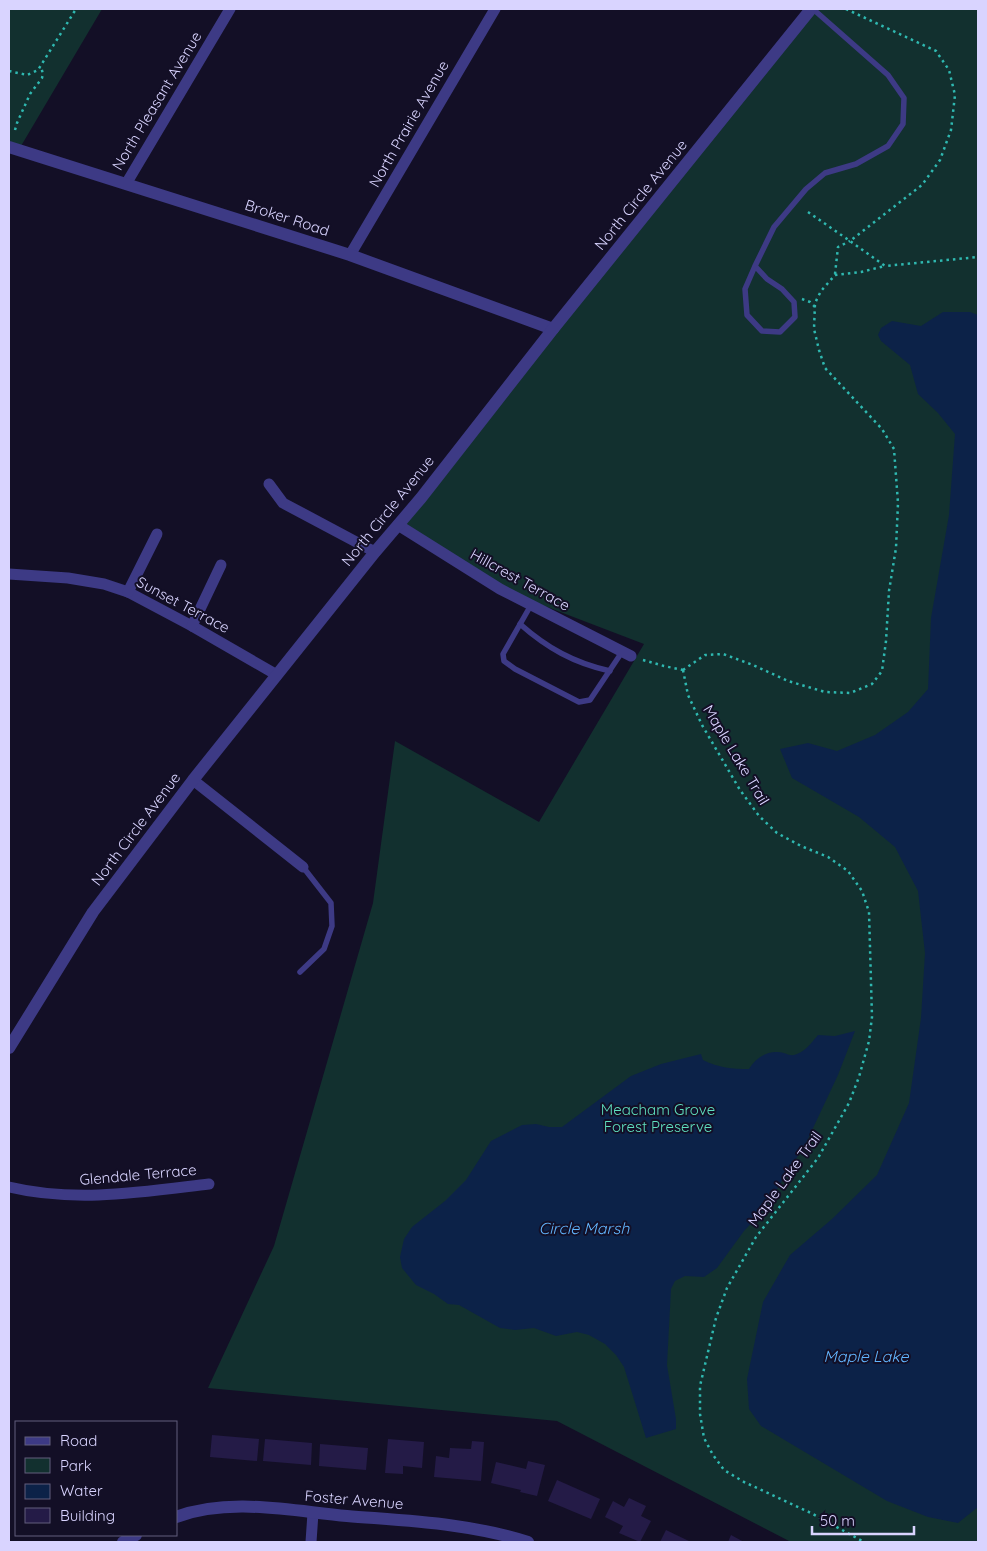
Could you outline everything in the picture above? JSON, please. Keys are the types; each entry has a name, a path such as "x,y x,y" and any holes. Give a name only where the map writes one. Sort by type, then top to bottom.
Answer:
{"street":[{"name":"North Pleasant Avenue","path":"126,184 230,9"},
{"name":"North Prairie Avenue","path":"350,255 495,9"},
{"name":"North Circle Avenue","path":"9,1048 93,912 193,780 553,328 812,9"},
{"name":"Broker Road","path":"9,147 350,255 553,328"},
{"path":"269,484 283,503 375,552"},
{"name":"Hillcrest Terrace","path":"398,525 500,589 627,654"},
{"path":"128,592 157,534"},
{"path":"192,626 221,566"},
{"name":"Sunset Terrace","path":"9,574 68,578 104,584 128,592 277,675"},
{"path":"193,780 303,867"},
{"name":"Glendale Terrace","path":"9,1187 51,1194 82,1196 124,1194 209,1184"},
{"name":"Foster Avenue","path":"178,1517 221,1507 314,1513 457,1526 499,1533 528,1542"},
{"path":"311,1542 314,1513"},
{"path":"123,1542 134,1536"}],"lane":[{"path":"755,266 794,302 795,317 780,332 762,331 747,315 745,290 755,266 774,227 806,189 825,173 856,164 888,146 903,124 904,98 888,75 812,9"},
{"path":"531,605 503,654 504,661 546,686 579,702 590,700 610,670 627,654"},
{"path":"520,624 541,643 588,666 610,670"},
{"path":"300,972 324,949 332,926 331,903 303,867"}],"path":[{"path":"9,71 27,75 38,70 76,9"},
{"path":"627,654 683,670 704,655 723,654 788,681 825,692 850,693 872,684 882,671 889,591 896,548 898,503 894,449 882,429 825,368 818,350 814,329 815,304 821,291 835,275 838,247 850,242 922,185 940,160 951,130 955,95 949,70 936,51 846,9"},
{"path":"15,130 30,94 42,78 41,67"},
{"path":"808,212 885,266"},
{"path":"835,275 861,272 885,266 978,257"},
{"name":"Maple Lake Trail","path":"683,670 688,695 702,725 740,790 759,816 777,833 801,846 828,857 848,871 862,892 869,912 872,1017 869,1041 849,1104 818,1158 756,1237 727,1288 716,1318 700,1386 700,1414 704,1438 724,1470 744,1482 811,1513 864,1542"}],"green space":[{"path":"9,9 102,9 21,146 9,142"},
{"name":"Meacham Grove Forest Preserve","path":"812,9 978,9 978,1542 791,1542 557,1421 208,1388 274,1246 373,903 395,741 539,822 644,644 500,589 398,525"}],"water":[{"name":"Maple Lake","path":"943,312 970,312 978,315 978,1507 958,1523 928,1517 887,1501 761,1426 749,1409 747,1379 763,1302 790,1255 832,1219 877,1175 909,1103 921,1018 925,953 918,891 895,847 859,817 792,778 780,749 808,743 837,751 875,735 908,712 928,689 931,618 949,515 955,434 938,413 918,394 910,365 881,341 878,335 881,328 892,321 921,326"},
{"name":"Circle Marsh","path":"855,1031 838,1075 806,1143 763,1211 744,1231 717,1268 704,1277 685,1276 675,1281 671,1289 667,1365 676,1429 646,1438 624,1367 605,1344 589,1335 577,1332 556,1336 534,1328 515,1330 500,1328 459,1305 448,1304 416,1285 402,1268 400,1257 404,1239 412,1227 445,1201 466,1180 491,1141 522,1125 536,1124 562,1127 631,1076 661,1064 701,1054 703,1060 715,1065 749,1069 754,1062 765,1054 780,1052 792,1055 798,1054 808,1047 818,1035 835,1036"}],"building":[{"path":"212,1435 259,1439 257,1461 210,1457"},
{"path":"265,1439 312,1443 311,1465 263,1461"},
{"path":"388,1439 424,1442 422,1468 403,1466 403,1474 385,1473"},
{"path":"472,1441 484,1442 481,1481 434,1477 436,1456 449,1458 450,1448 471,1449"},
{"path":"320,1444 368,1448 366,1470 319,1466"},
{"path":"528,1461 545,1465 537,1496 491,1483 496,1462 526,1469"},
{"path":"557,1480 600,1499 591,1519 548,1501"},
{"path":"629,1498 646,1506 641,1516 651,1521 640,1542 619,1533 623,1526 605,1517 613,1501 624,1507"},
{"path":"666,1530 691,1542 660,1542"},
{"path":"731,1535 744,1542 728,1542"}]}
